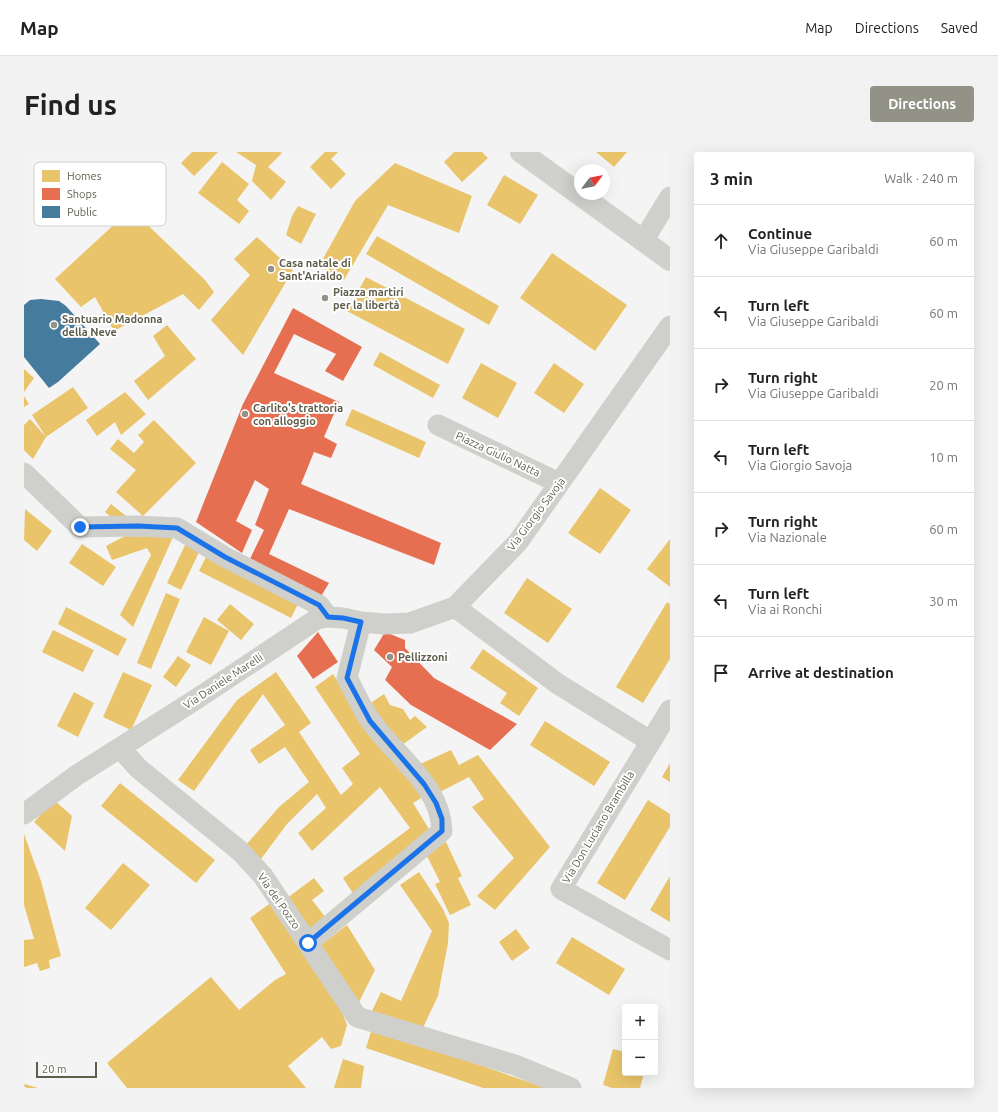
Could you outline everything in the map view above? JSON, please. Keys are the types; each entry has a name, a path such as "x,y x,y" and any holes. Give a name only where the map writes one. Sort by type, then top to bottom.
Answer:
{"main road":[{"path":"521,152 670,260"}],"street":[{"path":"643,241 670,197"},
{"name":"Via Giorgio Savoja","path":"328,617 385,624 410,623 455,607 518,542 670,326"},
{"name":"Piazza Giulio Natta","path":"438,425 559,483"},
{"path":"24,473 80,527 138,526 177,528 225,557 319,605 328,617"},
{"path":"455,607 558,684 650,741"},
{"name":"Via Daniele Marelli","path":"24,814 77,775 317,619 328,617"},
{"path":"308,943 442,831 442,819 436,803 420,779 370,721 347,678 361,622"},
{"name":"Via Don Luciano Brambilla","path":"670,710 561,889 670,950"},
{"name":"Via del Pozzo","path":"120,748 138,768 240,851 263,876 357,1017 515,1065 571,1088"}],"building: Homes":[{"path":"192,152 218,152 194,176 181,163"},
{"path":"236,152 282,153 268,167 286,182 271,200 252,181 256,165"},
{"path":"325,152 338,152 331,159 346,174 331,189 310,167"},
{"path":"454,152 482,152 488,158 462,182 444,162"},
{"path":"596,152 627,152 614,167"},
{"path":"222,162 249,184 237,200 249,211 239,224 198,193"},
{"path":"395,163 472,196 459,233 388,205 344,280 319,266 355,201"},
{"path":"504,175 538,195 520,224 487,205"},
{"path":"298,206 316,214 301,244 286,235 292,216"},
{"path":"113,226 149,226 205,280 214,292 199,310 183,294 114,331 95,297 81,307 55,279"},
{"path":"377,236 499,306 489,325 366,254"},
{"path":"257,237 293,270 243,355 211,320 250,275 234,259"},
{"path":"552,253 627,305 595,351 520,298"},
{"path":"366,277 465,329 448,364 347,311"},
{"path":"167,325 196,359 148,400 134,381 165,356 153,336"},
{"path":"380,352 440,385 433,398 373,365"},
{"path":"481,363 517,383 498,418 462,398"},
{"path":"554,363 584,384 564,413 534,393"},
{"path":"24,369 34,378 24,392"},
{"path":"73,387 88,408 46,437 32,415"},
{"path":"125,392 146,414 121,435 115,422 97,436 86,420"},
{"path":"24,396 29,404 24,407"},
{"path":"352,409 426,442 419,458 345,425"},
{"path":"30,419 46,437 33,459 24,450 24,425"},
{"path":"154,420 196,463 143,516 116,492 136,470 110,449 118,439 134,453 144,442 138,435"},
{"path":"600,488 631,510 600,554 568,533"},
{"path":"111,504 126,516 120,524 105,512"},
{"path":"25,509 52,531 37,551 24,540"},
{"path":"125,536 173,537 133,627 120,615 151,555 147,548 112,560 106,546"},
{"path":"670,539 670,587 647,569"},
{"path":"187,541 201,548 181,590 167,583"},
{"path":"82,544 116,567 103,586 69,563"},
{"path":"207,555 299,602 291,618 199,571"},
{"path":"527,578 572,609 548,643 504,613"},
{"path":"166,593 180,599 151,669 137,663"},
{"path":"667,602 670,604 670,659 643,703 616,687"},
{"path":"230,604 254,624 241,640 217,620"},
{"path":"66,607 127,639 118,656 58,624"},
{"path":"204,617 229,631 211,665 186,652"},
{"path":"53,630 94,650 83,672 42,652"},
{"path":"483,649 538,688 519,716 500,703 507,693 470,668"},
{"path":"178,656 191,665 176,687 163,677"},
{"path":"123,672 152,685 131,730 103,717"},
{"path":"276,672 311,723 299,732 341,795 353,784 342,768 360,754 315,687 333,674 366,725 428,794 413,803 432,834 354,895 343,878 410,828 380,787 312,851 298,833 326,808 317,794 287,824 258,863 245,846 279,807 309,782 285,747 259,764 250,750 285,725 263,694 194,791 178,780 237,700"},
{"path":"74,692 94,703 78,737 57,726"},
{"path":"384,694 390,705 403,709 410,720 415,716 427,727 402,745 369,704"},
{"path":"545,721 610,762 594,786 530,745"},
{"path":"451,750 459,765 478,755 550,847 495,910 477,896 514,858 472,807 484,799 469,777 436,794 416,766"},
{"path":"670,763 670,782 662,777"},
{"path":"120,783 215,860 196,883 101,806"},
{"path":"54,800 72,816 65,851 34,822"},
{"path":"648,800 670,814 670,827 625,900 597,883"},
{"path":"24,834 41,881 61,956 49,960 50,968 40,971 37,963 24,967 24,940 34,939 24,905"},
{"path":"446,842 462,876 458,878 471,905 450,915 435,884 440,882 425,852"},
{"path":"123,863 150,885 111,930 85,908"},
{"path":"419,872 443,909 449,923 448,943 438,996 420,1034 372,1011 381,992 401,1001 432,931 400,885"},
{"path":"670,876 670,922 650,910"},
{"path":"314,878 324,891 312,900 326,918 310,929 287,898"},
{"path":"272,902 340,1006 347,1025 341,1046 331,1049 322,1037 288,1066 306,1088 127,1088 107,1063 211,977 239,1010 275,980 286,974 250,918"},
{"path":"347,925 375,970 358,1004 321,945"},
{"path":"516,929 530,948 512,961 499,942"},
{"path":"572,937 625,969 609,995 556,963"},
{"path":"372,1028 546,1088 483,1088 366,1048"},
{"path":"613,1049 622,1051 622,1076 643,1076 640,1088 612,1088 603,1085"},
{"path":"343,1059 364,1066 361,1088 334,1088"},
{"path":"24,1084 38,1088 24,1088"}],"building: Shops":[{"path":"293,308 362,347 343,381 325,371 336,354 294,334 274,373 339,402 324,437 337,444 331,458 314,452 301,484 441,543 434,565 289,509 269,554 329,583 320,598 247,565 264,530 255,525 269,489 255,480 236,521 252,530 242,553 196,522 243,404"},
{"path":"318,632 338,662 313,679 297,656"},
{"path":"385,632 405,640 405,648 434,678 517,724 490,750 411,705 385,680 392,667 374,650"}],"building: Public":[{"name":"Santuario Madonna della Neve","path":"41,299 59,301 66,306 100,344 58,382 49,388 24,357 24,305 30,300"}],"place":[{"name":"Casa natale di Sant'Arialdo","path":"271,269"},
{"name":"Piazza martiri per la libertà","path":"325,298"},
{"name":"Santuario Madonna della Neve","path":"54,325"},
{"name":"Carlito's trattoria con alloggio","path":"245,414"},
{"name":"Pellizzoni","path":"390,657"}],"route":[{"path":"80,527 138,526 177,528 225,557 308,598 319,605 328,617 343,618 361,622 347,678 370,721 408,764 424,784 436,803 442,819 442,831 308,943"}]}
